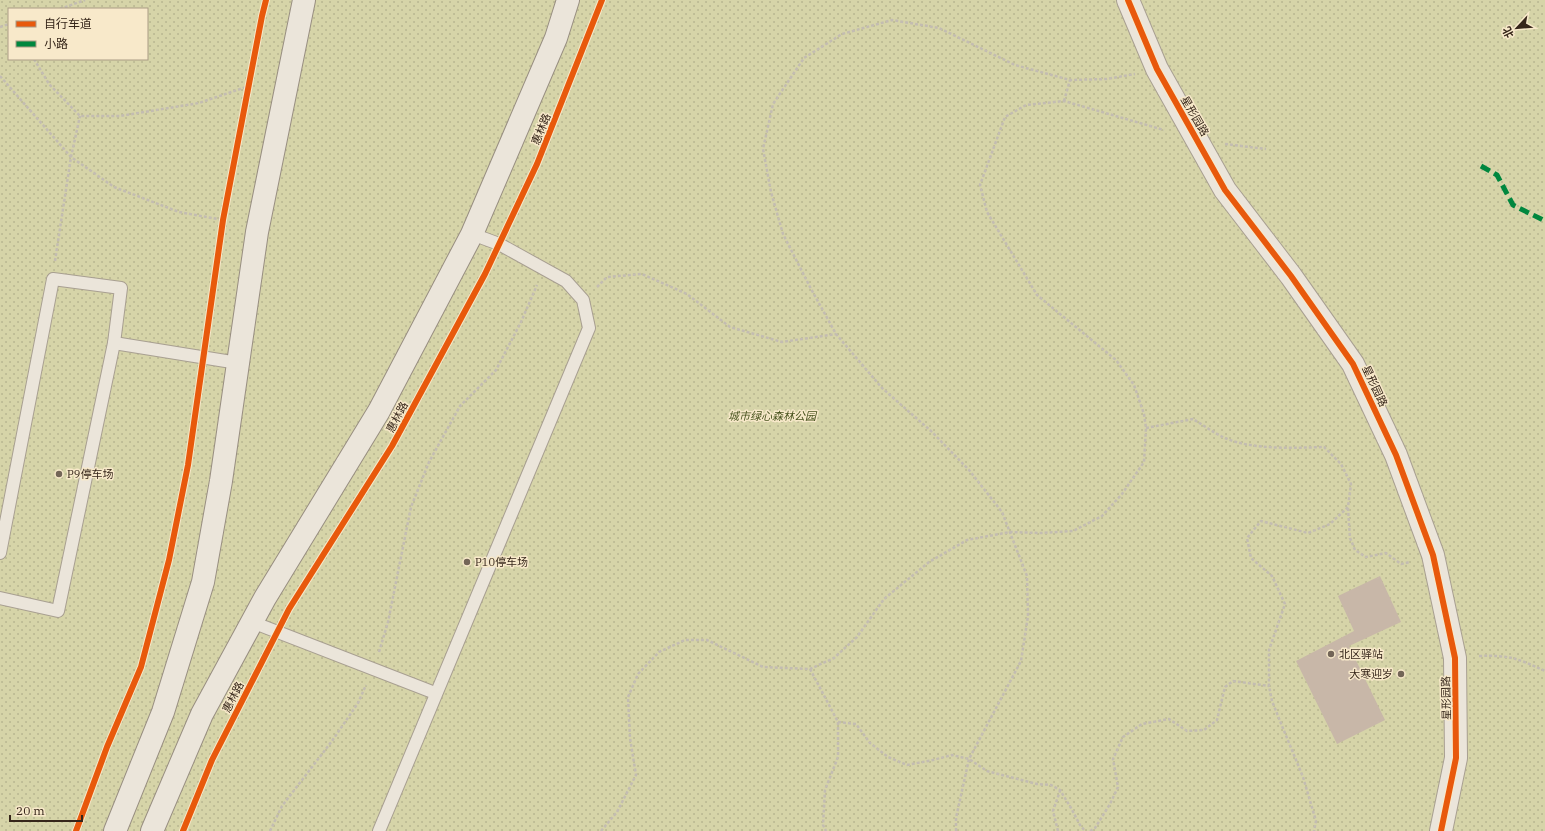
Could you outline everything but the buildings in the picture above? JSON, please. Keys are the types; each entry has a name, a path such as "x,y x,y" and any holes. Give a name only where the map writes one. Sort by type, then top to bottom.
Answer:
{"main road":[{"path":"115,831 163,712 203,582 220,481 257,232 304,0"},
{"name":"惠林路","path":"152,831 202,714 252,622 379,411 472,234 556,38 568,0"},
{"name":"星形园路","path":"1128,0 1157,69 1225,190 1291,276 1354,364 1396,455 1432,555 1455,658 1456,758 1441,831"}],"lane":[{"path":"379,831 589,328 583,300 566,281 499,244 472,234"},
{"path":"0,553 53,279 121,288 114,343 58,611 0,598"},
{"path":"114,343 203,359 238,363"},
{"path":"252,622 435,694"}],"path":[{"path":"63,8 85,0"},
{"path":"956,831 956,818 970,759 1021,661 1028,616 1027,576 1002,512 970,470 931,431 882,388 836,334 810,287 783,234 771,192 763,149 774,104 804,58 842,34 892,20 939,28 1015,65 1070,80 1107,80 1157,69"},
{"path":"35,60 49,84 80,116 120,116 199,103 249,86"},
{"path":"0,76 71,157 114,186 178,212 223,220"},
{"path":"247,93 250,78"},
{"path":"1064,101 1070,80"},
{"path":"601,831 617,812 636,775 630,738 628,697 638,674 659,652 685,640 707,640 764,667 810,670 834,658 857,637 884,599 929,562 967,540 1010,532 1041,533 1073,531 1102,516 1122,494 1144,462 1146,428 1144,414 1134,385 1116,360 1037,296 987,212 980,185 1005,116 1026,105 1064,101 1163,129 1198,141 1266,149"},
{"path":"53,279 71,157 80,116"},
{"path":"222,228 225,213"},
{"path":"270,831 282,806 332,741 358,703 374,669 388,622 411,507 429,462 460,406 496,370 521,322 544,269"},
{"path":"583,300 607,277 642,274 687,294 730,327 782,342 836,334"},
{"path":"1146,428 1193,419 1225,438 1246,444 1296,448 1324,447 1341,464 1351,484 1348,507 1350,538 1355,550 1366,557 1386,553 1401,564 1432,555"},
{"path":"1314,831 1316,821 1304,777 1272,701 1269,686 1269,650 1285,604 1272,576 1251,558 1247,538 1261,521 1308,533 1330,524 1348,507"},
{"path":"1455,658 1500,655 1518,658 1545,671"},
{"path":"810,670 838,722 838,757 825,790 823,825 826,831"},
{"path":"1090,831 1095,828 1110,804 1118,787 1112,759 1123,737 1142,724 1169,719 1188,731 1204,730 1218,720 1225,687 1233,681 1269,686"},
{"path":"838,722 856,724 870,743 888,757 907,765 952,755 970,759 987,771 1037,784 1051,785 1060,790 1085,831"},
{"path":"1058,831 1053,811 1060,790"}],"green space":[{"name":"城市绿心森林公园","path":"0,0 1545,0 1545,831 0,831"}],"marked path":[{"path":"1481,166 1497,175 1513,205 1545,221"}],"cycle path":[{"path":"76,831 107,747 141,667 169,560 188,465 223,220 266,0"},
{"path":"183,831 212,760 289,609 392,446 485,274 537,164 602,0"},
{"path":"1128,0 1157,69 1225,190 1291,276 1353,364 1396,455 1433,555 1455,658 1456,758 1441,831"}],"place":[{"name":"P9停车场","path":"59,474"},
{"name":"P10停车场","path":"467,562"},
{"name":"北区驿站","path":"1331,654"},
{"name":"大寒迎岁","path":"1401,674"}]}
